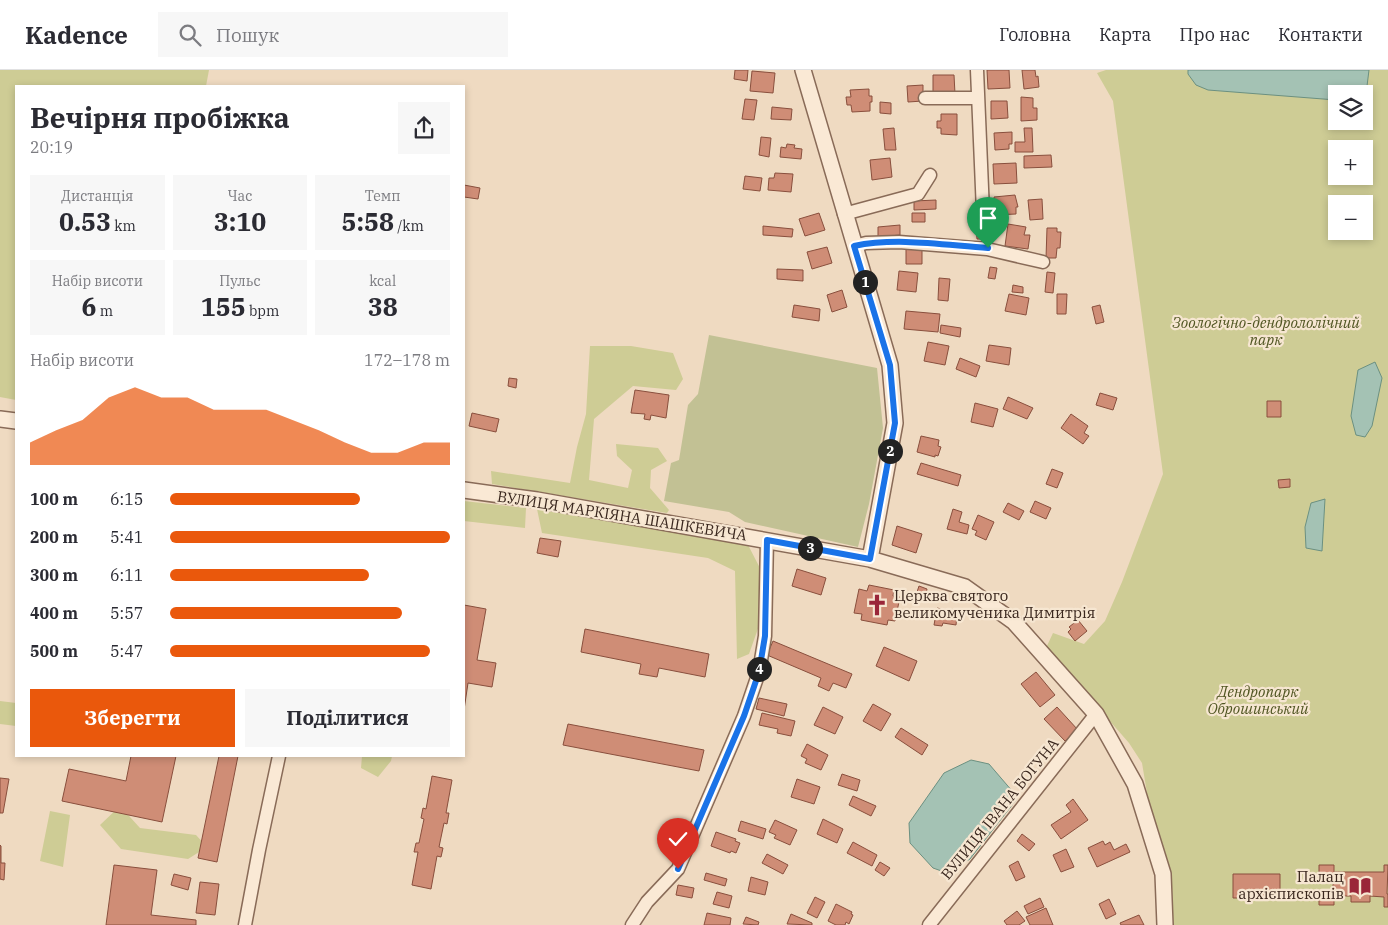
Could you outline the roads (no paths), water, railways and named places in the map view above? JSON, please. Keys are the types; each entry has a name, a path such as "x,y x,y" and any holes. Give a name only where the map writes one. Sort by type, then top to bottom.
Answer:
{"street":[{"path":"803,70 890,365 895,423 870,559"},
{"path":"977,70 983,212"},
{"path":"925,98 978,98"},
{"path":"844,214 918,194 930,175"},
{"path":"854,246 866,243 898,242 988,248 1043,262"},
{"path":"0,419 15,421"},
{"name":"ВУЛИЦЯ МАРКІЯНА ШАШКЕВИЧА","path":"465,490 537,500 870,559 966,587 1014,622 1096,714 1135,784 1163,874 1166,925"},
{"path":"632,925 647,902 678,869 744,716 759,672 765,636 767,540"},
{"name":"ВУЛИЦЯ ІВАНА БОГУНА","path":"929,925 1096,714"},
{"path":"245,925 258,850 279,757"}],"place":[{"name":"Церква святого великомученика Димитрія","path":"877,605"},
{"name":"Палац архієпископів","path":"1360,886"}],"park label":[{"name":"Зоологічно-дендрололічний парк","path":"1266,332"},
{"name":"Дендропарк Оброшинський","path":"1258,700"}]}
